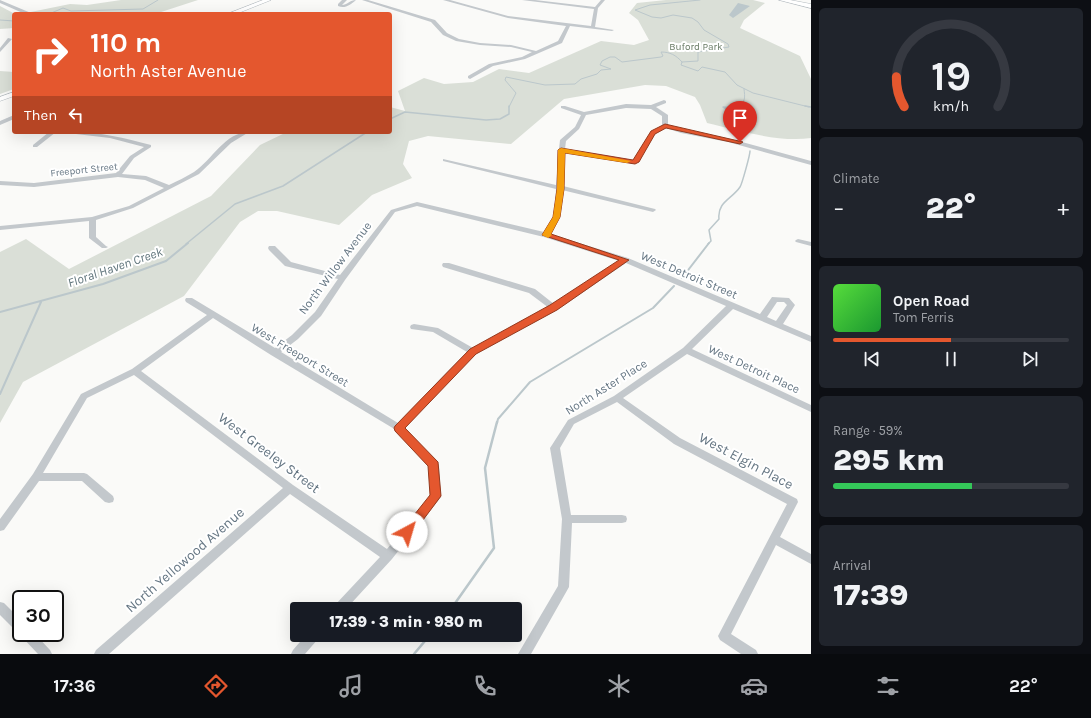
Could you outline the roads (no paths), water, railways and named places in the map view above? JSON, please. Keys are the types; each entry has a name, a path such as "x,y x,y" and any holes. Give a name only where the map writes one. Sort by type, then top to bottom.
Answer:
{"street":[{"path":"2,1 11,0"},
{"path":"235,12 268,0"},
{"path":"345,0 339,4 346,6 354,0"},
{"path":"364,0 433,21 445,34 458,40 480,44 511,46 536,52"},
{"path":"378,4 388,0"},
{"path":"445,0 508,17 612,30"},
{"path":"524,0 548,1 596,8"},
{"path":"593,27 596,8 603,0"},
{"path":"782,0 811,6"},
{"path":"2,1 25,12"},
{"path":"392,13 398,10"},
{"path":"470,77 492,65 523,58 560,42 569,24"},
{"path":"0,39 12,39"},
{"path":"0,51 12,39"},
{"path":"0,99 12,95"},
{"path":"563,107 584,114 626,106 652,107 664,102"},
{"path":"652,107 665,115 665,126"},
{"path":"546,235 557,217 560,189 561,150 563,140 577,128 584,114"},
{"path":"0,123 12,118"},
{"path":"561,150 635,162 653,133 665,126 681,131 729,140 811,163"},
{"path":"36,146 51,134"},
{"path":"93,134 110,136 149,146 132,157 118,176"},
{"path":"0,228 93,219 132,207 197,173 229,142 243,134"},
{"path":"445,160 560,189 653,210"},
{"name":"Freeport Street","path":"0,183 34,185 118,176 146,178 168,187"},
{"name":"West Detroit Street","path":"417,204 546,235 625,260 811,339"},
{"name":"North Willow Avenue","path":"274,353 295,338 318,314 342,278 392,211 417,204"},
{"path":"93,219 92,238 104,247"},
{"path":"798,241 811,244"},
{"path":"272,248 288,264 342,278"},
{"path":"399,428 473,352 554,308 625,260"},
{"path":"446,265 532,291 554,308"},
{"path":"762,318 775,299 786,300 791,305 778,324"},
{"name":"West Freeport Street","path":"189,300 399,428 434,465 436,496 388,556 345,602"},
{"name":"North Aster Place","path":"524,654 563,587 567,519 555,448 571,422 617,398 686,350 731,306"},
{"path":"0,527 36,477 84,396 135,371 212,315"},
{"path":"414,327 434,330 473,352"},
{"name":"West Detroit Place","path":"686,350 811,409"},
{"name":"West Greeley Street","path":"135,371 290,488 388,556"},
{"name":"West Elgin Place","path":"617,398 678,440 793,502 774,539"},
{"path":"36,477 84,477 109,499"},
{"name":"North Yellowood Avenue","path":"100,654 290,488"},
{"path":"567,519 622,519"},
{"path":"752,654 724,636 774,539 811,559"},
{"path":"0,607 12,619"},
{"path":"35,642 46,654"},
{"path":"297,654 308,642"}],"waterway":[{"path":"54,12 63,8 71,11 143,9 158,0"},
{"path":"682,62 698,61 698,52 729,47 728,44 704,30 698,22 692,18 673,15 661,18 652,17 635,10 650,5 700,0"},
{"path":"0,20 12,21"},
{"name":"Floral Haven Creek","path":"509,107 516,93 505,80 506,77 545,85 575,84 581,79 597,74 601,70 611,69 600,65 602,61 610,57 615,57 622,62 661,57 663,56 661,52 664,52 673,54 682,62"},
{"path":"682,62 681,65 698,71 702,67 725,72 737,85 753,93 805,106"},
{"path":"737,107 742,104 745,97 744,89"},
{"path":"805,106 811,107"},
{"path":"805,106 809,107"},
{"name":"Floral Haven Creek","path":"392,118 405,112 486,120 500,119 509,114 509,107"},
{"path":"737,107 723,107 743,118 750,126 743,135"},
{"name":"Floral Haven Creek","path":"186,244 235,204 283,186 364,134"},
{"path":"709,243 711,241 709,230 719,219 720,209 740,187 750,151"},
{"name":"Floral Haven Creek","path":"0,312 103,284 166,261 188,243"},
{"path":"682,278 709,243"},
{"path":"497,423 498,419 530,382 653,308 674,286"},
{"path":"0,394 41,302"},
{"path":"456,602 494,548 485,468 497,422"},
{"path":"414,654 424,642"}],"park label":[{"name":"Buford Park","path":"696,47"}]}
